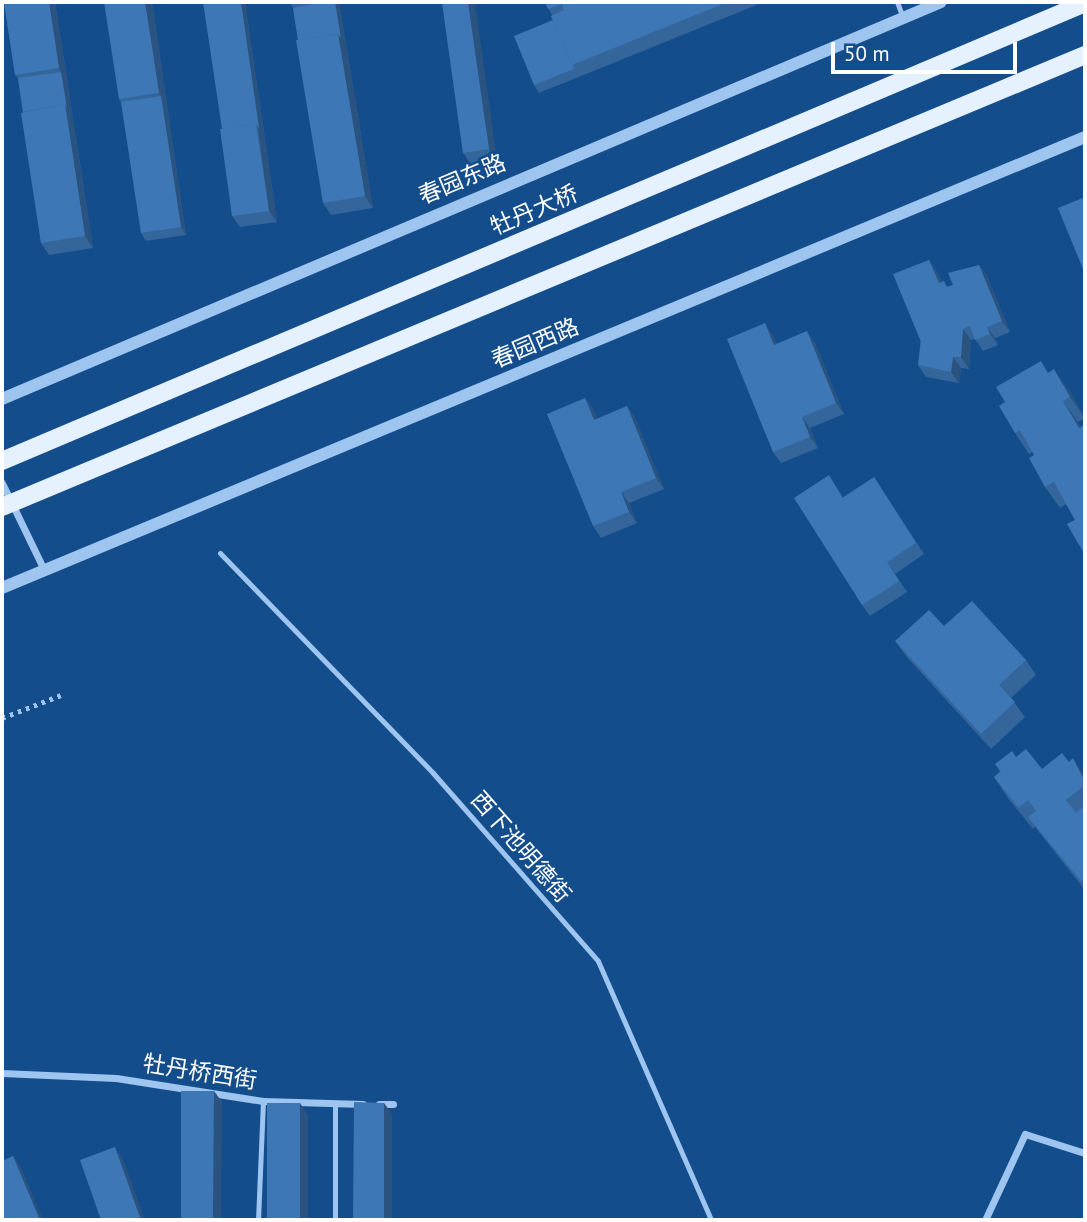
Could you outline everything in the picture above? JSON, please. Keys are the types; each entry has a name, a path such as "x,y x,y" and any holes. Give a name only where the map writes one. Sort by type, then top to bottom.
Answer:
{"main road":[{"name":"牡丹大桥","path":"2,461 1085,3"},
{"path":"2,507 1085,55"}],"street":[{"name":"春园东路","path":"2,398 941,2"},
{"name":"春园西路","path":"2,588 1085,137"},
{"path":"2,483 44,570"},
{"name":"牡丹桥西街","path":"2,1073 116,1078 263,1101 393,1104"},
{"path":"985,1220 1025,1134 1085,1153"}],"lane":[{"path":"897,2 903,18"},
{"name":"西下池明德街","path":"220,553 433,774 598,961 711,1220"},
{"path":"258,1220 263,1101"},
{"path":"335,1104 335,1220"}],"path":[{"path":"2,719 61,695"}],"building":[{"path":"4,2 49,2 59,68 15,75"},
{"path":"104,2 145,2 159,93 119,99"},
{"path":"203,2 241,2 259,128 256,124 222,129"},
{"path":"335,2 341,38 338,34 298,40 293,8"},
{"path":"442,2 468,2 489,149 463,153"},
{"path":"545,2 728,2 572,65 551,16 564,10 562,4 548,9"},
{"path":"553,20 574,69 534,85 514,36"},
{"path":"338,34 365,196 323,203 296,40"},
{"path":"61,72 67,108 65,104 23,112 18,78"},
{"path":"161,96 181,227 141,233 121,102"},
{"path":"65,104 85,236 41,243 21,113"},
{"path":"256,124 269,211 232,216 220,129"},
{"path":"1085,197 1085,274 1058,208"},
{"path":"929,260 939,283 944,281 947,287 953,285 948,273 979,265 1002,321 987,327 990,334 975,340 970,326 963,329 961,357 953,357 951,372 918,365 921,342 893,274"},
{"path":"765,323 774,345 807,331 836,403 802,417 810,437 773,452 727,339"},
{"path":"1041,361 1048,373 1054,369 1070,397 1063,401 1079,428 1085,425 1084,553 1067,524 1075,520 1054,482 1045,487 1029,458 1034,455 1020,430 1015,433 999,406 1005,402 996,387"},
{"path":"585,398 594,420 627,406 656,478 621,492 629,512 593,526 547,414"},
{"path":"829,475 843,498 874,477 916,543 887,562 899,581 862,605 794,498"},
{"path":"972,601 1026,660 999,685 1015,702 981,734 895,641 929,610 944,626"},
{"path":"1026,749 1042,769 1062,753 1069,762 1073,758 1085,782 1085,785 1066,800 1076,813 1085,805 1085,878 1081,881 1028,817 1036,811 1028,800 1019,808 994,777 1001,771 995,764 1012,751 1016,757"},
{"path":"181,1091 214,1091 213,1220 181,1220"},
{"path":"354,1102 384,1103 384,1220 353,1220"},
{"path":"267,1103 300,1103 300,1220 267,1220"},
{"path":"115,1147 141,1220 101,1220 80,1160"},
{"path":"13,1156 40,1220 2,1220 2,1161"}]}
